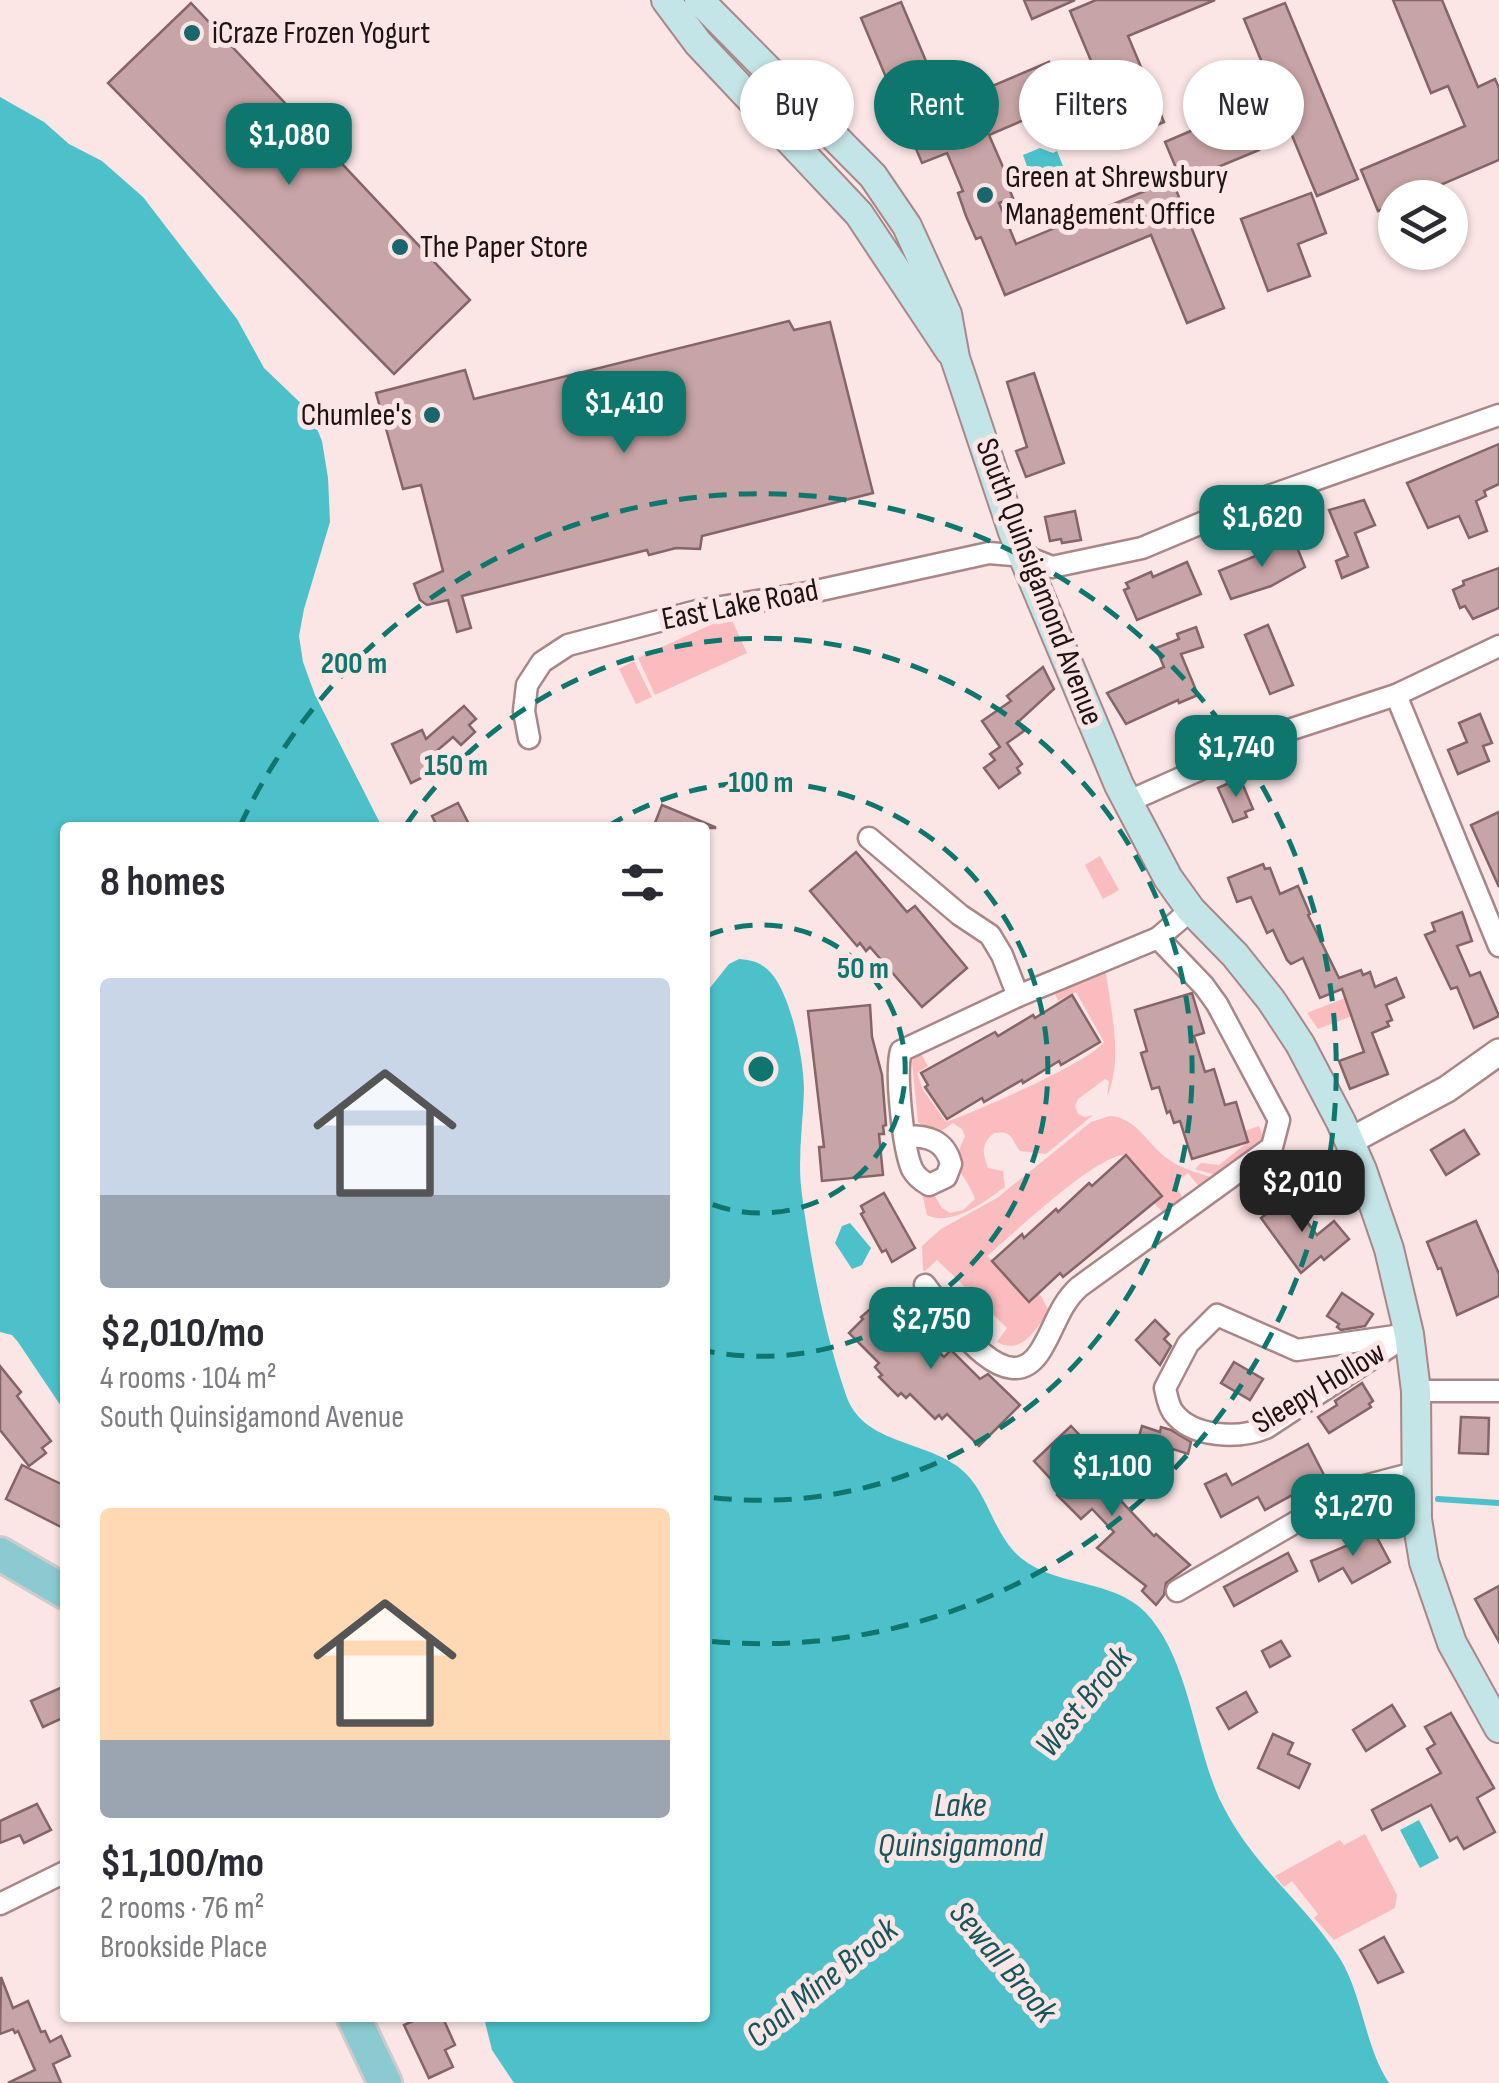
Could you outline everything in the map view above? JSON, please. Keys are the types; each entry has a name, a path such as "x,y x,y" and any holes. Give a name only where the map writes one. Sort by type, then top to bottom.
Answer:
{"main road":[{"name":"South Quinsigamond Avenue","path":"666,0 677,20 859,214 955,358"},
{"name":"South Quinsigamond Avenue","path":"699,0 873,176 892,203 933,278 947,314 955,358 1024,556 1098,740 1128,802 1157,860 1191,910 1236,955 1271,1000 1311,1064 1350,1141 1389,1248 1409,1334 1416,1391 1414,1472 1420,1542 1436,1602 1462,1662 1499,1728"},
{"path":"0,1554 60,1589"},
{"path":"356,2022 385,2083"}],"street":[{"name":"East Lake Road","path":"529,738 524,711 527,685 542,662 568,645 698,611 806,593 989,554 1024,556 1052,567 1142,548 1252,502 1499,415"},
{"path":"1128,802 1290,730 1396,695 1499,646"},
{"path":"1396,695 1499,946"},
{"path":"870,838 990,935 1018,996"},
{"path":"906,1136 898,1081 901,1051 1018,996 1158,938 1191,910"},
{"path":"925,1286 982,1356 1010,1368 1023,1366 1038,1355 1062,1307 1079,1287 1272,1147 1279,1120 1258,1077 1210,995 1158,938"},
{"path":"1350,1141 1447,1089 1499,1052"},
{"name":"Sleepy Hollow","path":"1217,1315 1298,1350 1409,1334 1257,1432 1208,1432 1186,1423 1173,1412 1164,1388 1188,1344 1217,1315"},
{"path":"1416,1391 1499,1391"},
{"path":"1177,1591 1353,1489 1414,1472"},
{"path":"0,1904 60,1874"}],"shaded area":[{"path":"730,616 747,653 655,695 638,658"},
{"path":"634,661 652,697 636,704 619,669"},
{"path":"1100,856 1119,890 1103,899 1085,865"},
{"path":"1105,966 1115,1049 1107,1097 1109,1081 1105,1079 1078,1099 1078,1114 1093,1115 1046,1154 1020,1151 1009,1134 994,1133 985,1145 985,1157 988,1168 1003,1171 1005,1187 957,1215 927,1215 922,1193 933,1193 950,1213 963,1210 975,1199 958,1164 965,1136 962,1129 953,1123 941,1131 930,1132 918,1122 912,1062 915,1051 918,1049 928,1066 917,1073 923,1090 946,1122 1005,1098 1076,1062 1104,1042 1076,992 1058,1001 1052,986"},
{"path":"1375,986 1377,991 1352,1016 1318,1029 1307,1013"},
{"path":"1110,1116 1135,1126 1173,1162 1214,1178 1200,1188 1188,1173 1175,1183 1183,1199 1164,1213 1154,1203 1162,1195 1125,1155 1095,1167 1076,1181 987,1256 1041,1296 1049,1311 1021,1343 997,1342 1007,1328 937,1260 923,1270 922,1246 941,1229 997,1198 1091,1122"},
{"path":"1259,1126 1264,1139 1260,1149 1219,1176 1195,1169 1201,1163 1219,1165 1248,1142 1245,1131"},
{"path":"1365,1834 1397,1895 1395,1908 1334,1940 1314,1918 1318,1914 1292,1881 1284,1887 1275,1876 1340,1840 1344,1845"}],"water":[{"path":"0,97 44,122 69,144 102,161 143,197 237,319 264,368 310,412 322,441 330,522 304,609 299,636 303,662 315,695 379,822 60,822 60,1405 18,1342 12,1335 0,1332"},
{"path":"1035,150 1057,151 1063,166 1033,183 1023,177 1028,169 1023,155"},
{"name":"Lake Quinsigamond","path":"739,959 750,960 767,969 789,1007 803,1077 800,1169 814,1271 838,1371 854,1411 879,1432 957,1466 976,1487 1003,1536 1021,1558 1051,1574 1117,1594 1145,1612 1172,1652 1220,1800 1247,1845 1339,1957 1389,2083 514,2083 492,2050 485,2022 710,2022 710,988 729,964"},
{"path":"850,1223 871,1248 862,1265 852,1269 835,1243 842,1226"},
{"path":"1419,1820 1439,1858 1420,1868 1400,1830"}],"building":[{"path":"1024,0 1075,0 1032,19"},
{"path":"1096,0 1215,0 1128,36 1138,60 1091,60 1070,11"},
{"path":"1393,0 1442,0 1478,87 1495,79 1499,88 1499,160 1452,180 1378,180 1378,211 1361,170 1465,126 1448,86 1431,93"},
{"path":"901,2 926,60 879,60 861,18"},
{"path":"191,3 470,300 394,374 108,83"},
{"path":"1285,3 1358,179 1317,196 1298,150 1304,150 1304,60 1261,60 1244,19"},
{"path":"1019,75 1019,122 999,131 999,83"},
{"path":"1183,134 1183,150 1259,150 1182,182 1165,142"},
{"path":"917,150 996,150 1013,198 999,203 1016,244 1172,180 1224,308 1187,323 1151,235 1005,295 981,237 976,239 966,216 958,193 963,191 947,153 922,163"},
{"path":"1311,193 1326,233 1298,244 1310,276 1268,291 1241,219"},
{"path":"789,321 794,330 830,322 873,493 702,536 700,549 676,548 649,555 647,550 462,596 471,628 457,632 448,600 427,605 420,600 414,584 443,571 421,485 403,489 376,393 465,370 474,399"},
{"path":"1034,373 1064,463 1026,477 1016,451 1027,447 1007,382"},
{"path":"1499,444 1499,484 1484,491 1486,496 1476,501 1487,531 1469,538 1459,516 1428,528 1407,483"},
{"path":"1364,500 1375,525 1355,533 1368,567 1342,578 1336,561 1348,556 1329,510"},
{"path":"1075,511 1081,540 1050,541 1045,517"},
{"path":"1294,540 1305,567 1271,586 1231,599 1219,571"},
{"path":"1187,562 1201,594 1137,620 1124,590 1129,588 1126,583 1151,572 1153,577"},
{"path":"1499,568 1499,608 1473,619 1465,606 1460,608 1453,590 1464,585 1463,581"},
{"path":"1268,625 1293,685 1270,694 1245,635"},
{"path":"1196,627 1203,647 1181,654 1198,695 1126,724 1107,693 1164,667 1156,648"},
{"path":"1043,667 1054,689 1018,722 1024,731 1007,743 1022,764 1017,768 1020,773 999,788 984,768 995,760 990,754 1000,747 982,721 1011,701 1007,696"},
{"path":"464,706 476,719 469,725 475,732 461,745 453,737 433,754 440,769 411,783 392,744 422,730 426,739"},
{"path":"1480,714 1492,743 1483,746 1489,761 1458,774 1448,750 1467,742 1459,723"},
{"path":"1240,778 1253,809 1245,812 1247,817 1233,822 1218,788"},
{"path":"458,803 468,822 435,822 432,816"},
{"path":"662,805 703,822 655,822"},
{"path":"1499,812 1499,887 1471,825"},
{"path":"856,852 907,912 915,906 967,968 922,1007 870,947 866,951 860,943 857,946 810,891"},
{"path":"1263,864 1265,869 1270,868 1280,894 1298,886 1339,978 1361,970 1363,975 1370,972 1375,987 1396,978 1404,997 1386,1005 1392,1020 1387,1022 1389,1026 1372,1033 1388,1074 1350,1089 1339,1061 1364,1052 1342,989 1320,998 1303,958 1291,964 1287,960 1273,930 1267,933 1251,897 1237,902 1228,878"},
{"path":"1462,912 1472,941 1457,946 1470,976 1480,972 1499,1016 1474,1028 1457,987 1451,989 1425,935 1435,931 1432,923"},
{"path":"1192,993 1204,1033 1194,1036 1205,1072 1214,1069 1225,1105 1236,1102 1248,1142 1192,1159 1180,1121 1174,1123 1170,1111 1167,1113 1159,1087 1152,1089 1141,1053 1147,1051 1135,1010"},
{"path":"1072,995 1100,1042 984,1102 982,1098 947,1119 925,1087 928,1085 921,1073 995,1032 998,1036 1033,1015 1035,1018"},
{"path":"870,1005 886,1125 884,1134 879,1134 883,1175 822,1181 819,1147 824,1147 808,1011"},
{"path":"1464,1130 1479,1154 1446,1175 1431,1150"},
{"path":"1126,1155 1162,1196 1063,1277 1060,1273 1029,1302 992,1261 1022,1234 1024,1238 1056,1209 1058,1212 1089,1183 1092,1186"},
{"path":"884,1193 915,1248 892,1262 861,1214 861,1206"},
{"path":"1288,1197 1317,1235 1334,1221 1349,1239 1301,1273 1261,1218"},
{"path":"1476,1221 1499,1274 1499,1296 1457,1315 1441,1268 1438,1269 1427,1242"},
{"path":"890,1292 921,1323 915,1329 944,1357 951,1350 980,1379 988,1374 1020,1405 979,1446 947,1414 935,1419 910,1394 906,1398 901,1393 898,1396 879,1377 882,1375 875,1367 879,1363 849,1333"},
{"path":"1342,1293 1373,1314 1365,1326 1341,1330 1327,1316"},
{"path":"1155,1320 1169,1334 1164,1339 1171,1346 1160,1365 1136,1340"},
{"path":"1234,1362 1263,1379 1250,1400 1221,1383"},
{"path":"0,1366 51,1441 42,1448 46,1453 29,1466 0,1430"},
{"path":"1362,1383 1373,1401 1371,1407 1329,1433 1318,1417"},
{"path":"1461,1417 1489,1418 1488,1454 1459,1453"},
{"path":"1071,1426 1088,1444 1072,1458 1082,1468 1078,1472 1099,1494 1107,1486 1154,1536 1190,1565 1166,1583 1164,1595 1156,1605 1142,1591 1146,1586 1097,1548 1114,1532 1092,1509 1081,1519 1057,1495 1061,1490 1034,1461"},
{"path":"1142,1426 1160,1432 1161,1427 1171,1430 1191,1442 1188,1454 1173,1449 1170,1460 1136,1447"},
{"path":"1308,1444 1325,1477 1265,1510 1258,1497 1221,1517 1205,1484 1226,1474 1232,1485"},
{"path":"22,1465 60,1484 60,1526 6,1499"},
{"path":"1373,1530 1390,1562 1352,1583 1343,1568 1319,1581 1311,1561"},
{"path":"1288,1553 1297,1571 1234,1606 1224,1587"},
{"path":"1499,1586 1499,1642 1475,1599"},
{"path":"1281,1641 1290,1656 1270,1667 1262,1651"},
{"path":"60,1688 60,1719 43,1727 31,1701"},
{"path":"1246,1692 1257,1712 1229,1729 1217,1708"},
{"path":"1392,1705 1405,1726 1366,1751 1353,1730"},
{"path":"1451,1713 1494,1788 1477,1798 1495,1832 1464,1849 1457,1837 1450,1841 1431,1805 1382,1830 1372,1810 1441,1773 1427,1749 1435,1744 1425,1727"},
{"path":"1273,1734 1293,1743 1288,1754 1310,1764 1299,1788 1258,1768"},
{"path":"37,1804 51,1830 24,1843 20,1835 0,1843 0,1821"},
{"path":"1384,1937 1403,1972 1378,1983 1360,1950"},
{"path":"1,1977 13,2008 28,2001 41,2032 45,2031 50,2042 61,2036 70,2056 53,2064 61,2083 8,2083 35,2070 18,2031 0,2034"},
{"path":"445,2022 455,2045 445,2050 453,2067 429,2078 404,2025"}],"waterway":[{"name":"West Brook","path":"1438,1499 1499,1503"}],"place":[{"name":"iCraze Frozen Yogurt","path":"192,33"},
{"name":"Green at Shrewsbury Management Office","path":"985,195"},
{"name":"The Paper Store","path":"400,247"},
{"name":"Chumlee's","path":"432,415"}],"water label":[{"name":"Sewall Brook","path":"1003,1962"},
{"name":"Coal Mine Brook","path":"822,1983"}]}
